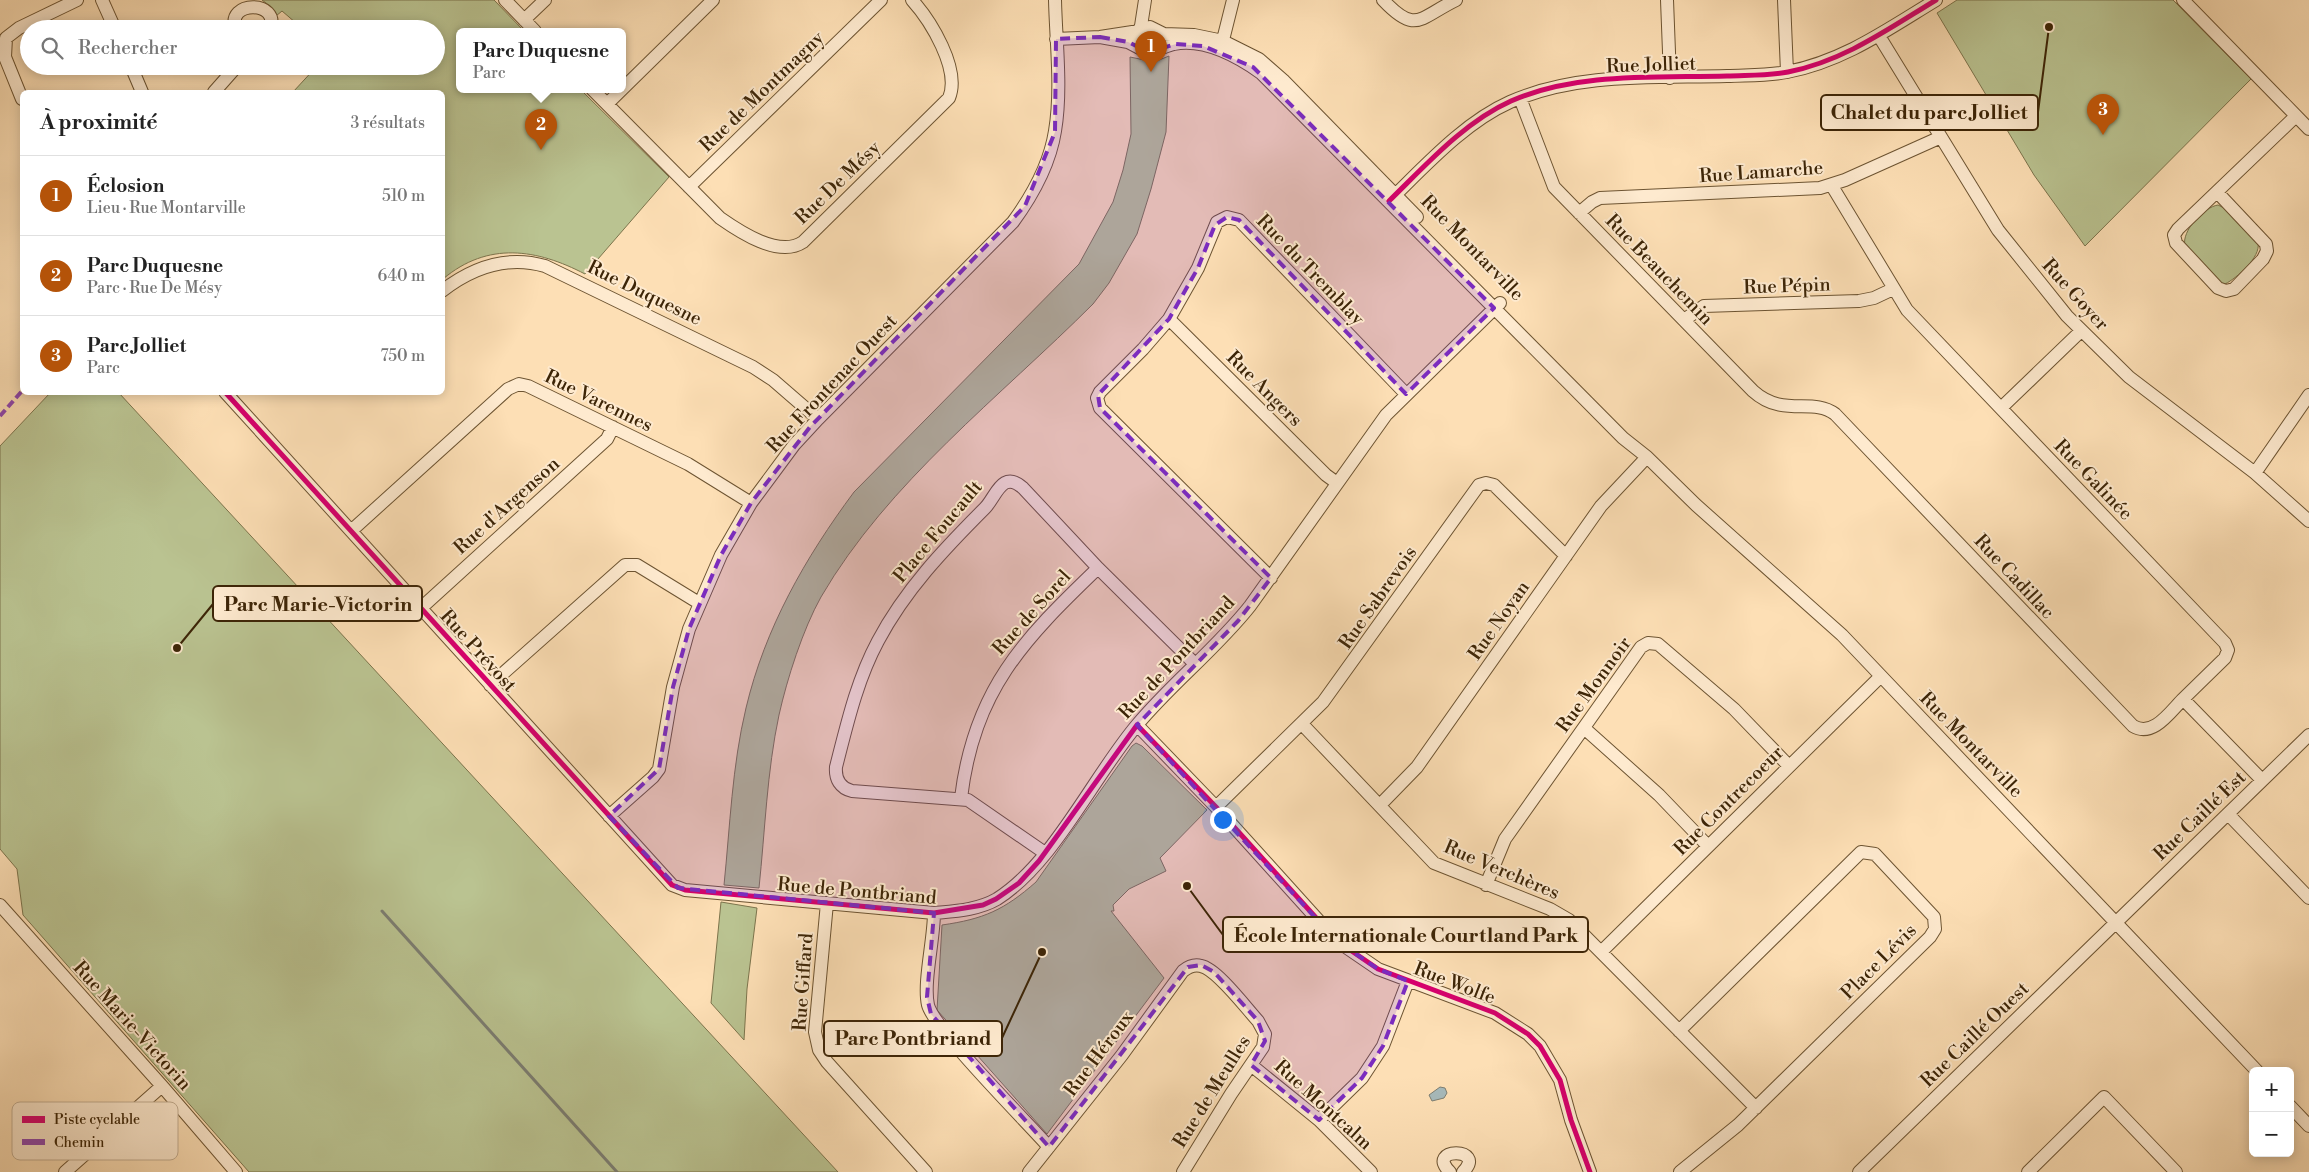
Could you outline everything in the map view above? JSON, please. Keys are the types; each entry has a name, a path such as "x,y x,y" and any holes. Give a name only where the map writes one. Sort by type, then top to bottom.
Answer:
{"street":[{"path":"36,20 77,0"},
{"path":"102,0 111,20"},
{"path":"505,0 532,28"},
{"path":"524,20 545,0"},
{"path":"626,85 713,0"},
{"name":"Rue de Montmagny","path":"689,188 882,0"},
{"name":"Rue De Mésy","path":"596,93 720,218 742,231 782,247 796,246 803,242 949,98 951,84 941,45 934,29 912,0"},
{"name":"Rue Frontenac Ouest","path":"609,816 653,778 659,769 673,687 699,603 721,555 750,503 794,445 818,419 1013,222 1025,206 1050,151 1055,132 1057,105 1055,0"},
{"path":"1138,46 1136,38 1140,30 1146,0"},
{"path":"1146,0 1160,42 1152,51"},
{"path":"1222,46 1233,0"},
{"path":"1383,0 1398,16 1411,21 1420,19 1456,0"},
{"path":"1667,0 1670,78"},
{"path":"1784,0 1788,72"},
{"name":"Rue Jolliet","path":"1392,198 1472,126 1497,108 1520,98 1544,90 1584,82 1788,72 1833,58 1879,36 1936,0"},
{"path":"2183,0 2309,129"},
{"path":"235,20 237,12 241,7 252,3 259,4 268,10 272,20"},
{"name":"Rue Montarville","path":"1056,39 1100,37 1148,27 1157,31 1222,46 1261,73 1392,198 1497,305 1628,433 1647,457 1696,505 1818,612 2253,1067"},
{"path":"20,28 6,38 5,57 20,94"},
{"name":"Rue Goyer","path":"1879,36 1998,230 2081,331 2129,377 2255,474 2309,521"},
{"name":"Rue Montarville","path":"1100,37 1128,42 1144,51 1152,51 1180,44 1222,46"},
{"path":"135,75 141,90"},
{"path":"216,90 229,75"},
{"path":"607,104 618,93"},
{"name":"Rue Beauchemin","path":"1520,98 1550,180 1579,213 1759,397 1784,406 1825,409"},
{"path":"2217,192 2266,244 2267,251 2264,259 2234,289 2226,292 2218,288 2176,243 2174,235 2217,192 2296,116"},
{"name":"Rue Lamarche","path":"1579,213 1600,198 1832,186 1941,137"},
{"name":"Rue Galinée","path":"1832,186 1892,289 1907,310 2225,643 2228,650 2225,658 2184,699"},
{"name":"Rue du Tremblay","path":"1271,578 1098,405 1100,392 1143,349 1169,318 1198,268 1215,225 1222,218 1233,217 1406,394"},
{"name":"Rue Duquesne","path":"445,289 461,278 488,265 521,261 545,266 753,366 773,380 818,419"},
{"name":"Rue Pépin","path":"1684,320 1704,306 1864,301 1892,289"},
{"name":"Rue de Pontbriand","path":"609,816 666,880 678,888 934,913 959,911 996,900 1019,883 1045,853 1137,725 1238,621 1271,578 1372,434 1406,394 1497,305"},
{"name":"Rue Angers","path":"1169,318 1326,475 1337,482"},
{"path":"2001,408 2081,331"},
{"name":"Rue Varennes","path":"351,531 513,386 528,386 613,427 695,468 750,503"},
{"name":"Rue Prévost","path":"228,395 609,816"},
{"path":"2255,474 2309,395"},
{"name":"Rue Cadillac","path":"1825,409 1836,414 2132,726 2142,730 2151,728 2184,699"},
{"name":"Rue d'Argenson","path":"421,608 607,439 613,427"},
{"name":"Rue Noyan","path":"1380,805 1417,767 1601,506 1647,457"},
{"name":"Place Foucault","path":"1045,853 976,804 961,798 852,790 844,787 838,780 836,772 858,687 878,641 911,588 928,567 992,502 998,488 1004,483 1019,484 1098,568 1196,664"},
{"name":"Rue Sabrevois","path":"1216,807 1302,724 1338,684 1479,485 1489,483 1496,487 1551,544 1566,556"},
{"path":"490,685 625,565 637,565 699,603"},
{"name":"Rue de Sorel","path":"961,798 966,764 974,732 994,686 1022,645 1098,568"},
{"name":"Rue Monnoir","path":"1486,885 1505,839 1641,647 1648,643 1656,642 1734,709 1789,766"},
{"name":"Rue Contrecoeur","path":"1602,951 1881,676"},
{"path":"2184,699 2262,780"},
{"name":"Rue Verchères","path":"1302,724 1434,863 1560,914 1602,951 1756,1108"},
{"name":"Rue Wolfe","path":"1137,725 1216,807 1336,940 1378,969 1495,1013 1516,1024 1540,1046 1560,1080 1571,1120 1590,1172"},
{"path":"1584,728 1659,795 1708,846"},
{"name":"Rue Caillé Est","path":"2115,922 2309,735"},
{"path":"2228,814 2309,898"},
{"name":"Place Lévis","path":"1679,1031 1859,853 1870,851 1878,857 1932,914 1936,922 1934,932 1756,1108"},
{"name":"Rue Giffard","path":"827,903 816,1024 818,1046 827,1062 926,1172"},
{"name":"Rue Marie-Victorin","path":"0,905 176,1102"},
{"path":"934,913 927,998 932,1014 966,1056 1049,1146"},
{"name":"Rue Caillé Ouest","path":"1859,1172 2115,922"},
{"name":"Rue Héroux","path":"1029,1172 1122,1055 1183,971 1188,967 1201,965"},
{"name":"Rue de Meulles","path":"1183,1172 1264,1044 1263,1028 1214,972 1201,965"},
{"path":"1319,1120 1362,1078 1383,1046 1408,981"},
{"name":"Rue Montcalm","path":"1251,1065 1319,1120 1369,1171"},
{"path":"144,1102 162,1086"},
{"path":"2028,1172 2104,1097 2176,1172"},
{"name":"Rue Marie-Victorin","path":"178,1105 236,1172"},
{"path":"1680,1172 1756,1108"},
{"path":"2294,1110 2309,1126"},
{"path":"1449,1172 1445,1164 1446,1157 1456,1152 1463,1154 1467,1160 1467,1167 1463,1172"},
{"path":"66,1172 79,1160"}],"highlighted area":[{"path":"1100,37 1128,42 1149,52 1176,44 1203,46 1253,67 1494,308 1406,394 1239,220 1227,217 1215,225 1198,268 1169,319 1098,395 1100,408 1271,578 1238,621 1137,725 1337,941 1378,969 1408,981 1383,1046 1362,1078 1319,1120 1251,1065 1265,1041 1258,1021 1214,972 1201,965 1188,967 1049,1147 931,1014 927,997 934,913 678,888 609,816 659,769 673,687 689,629 721,555 751,503 810,427 1025,206 1055,132 1056,39"}],"green space":[{"path":"262,0 494,0 521,28 456,28 456,93 584,93 669,177 585,274 549,259 513,253 495,254 477,259 460,267 445,278 445,90 295,90 309,75 445,75 445,20 292,20 282,11 276,16 270,6"},
{"path":"1957,0 2173,0 2251,79 2085,246 2034,175 1937,13"},
{"path":"1169,56 1166,132 1137,234 1109,283 1093,304 947,442 912,478 848,555 821,597 796,654 779,715 769,779 759,888 724,885 734,774 746,708 764,650 803,568 854,492 1079,264 1113,202 1123,170 1131,134 1130,57 1154,62"},
{"path":"2218,205 2224,208 2258,243 2258,249 2252,261 2242,272 2225,284 2221,283 2185,246 2186,234 2190,227 2206,210"},
{"path":"48,395 121,395 838,1172 249,1172 23,915 17,869 0,849 0,446"},
{"path":"1136,743 1142,746 1207,810 1160,858 1166,871 1129,889 1113,905 1114,911 1111,911 1164,978 1047,1134 937,1010 942,925 970,920 993,912 1014,900 1036,882"},
{"path":"721,902 757,908 747,989 744,1040 711,1003"}],"shaded area":[{"path":"1440,1087 1445,1088 1447,1093 1444,1098 1432,1101 1429,1095"}],"waterway":[{"path":"382,911 617,1172"}],"marked path":[{"path":"0,416 20,393"}],"cycle path":[{"path":"1389,201 1461,133 1494,110 1511,101 1563,85 1618,78 1758,75 1788,72 1808,67 1847,52 1883,33 1936,0"},
{"path":"228,395 672,885 685,890 934,913 983,905 996,899 1019,883 1039,861 1137,725 1216,807 1337,941 1378,969 1495,1013 1528,1034 1540,1046 1560,1080 1571,1120 1590,1172"}],"place":[{"name":"Chalet du parc Jolliet","path":"2049,27"},
{"name":"Éclosion","path":"1151,72"},
{"name":"Parc Jolliet","path":"2103,135"},
{"name":"Parc Duquesne","path":"541,150"},
{"name":"Parc Marie-Victorin","path":"177,648"},
{"name":"École Internationale Courtland Park","path":"1187,886"},
{"name":"Parc Pontbriand","path":"1042,952"}]}
